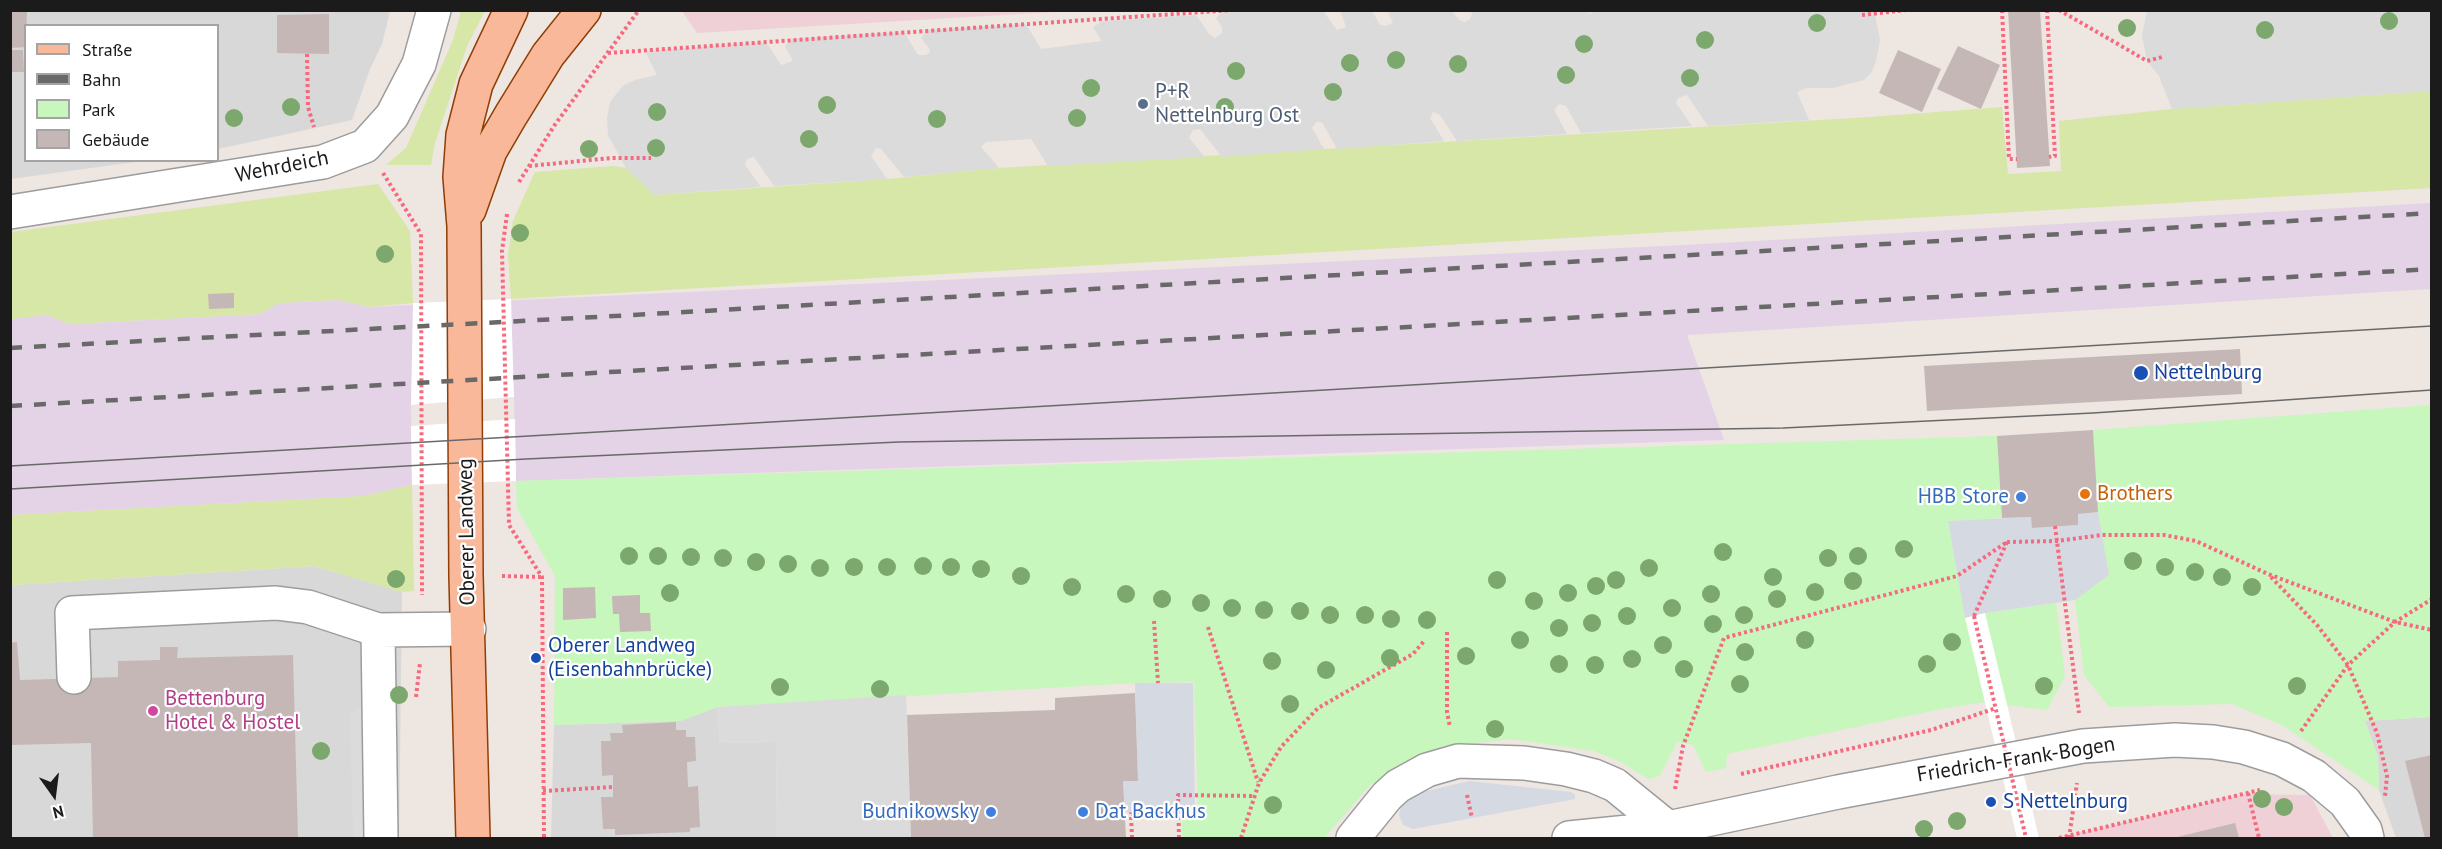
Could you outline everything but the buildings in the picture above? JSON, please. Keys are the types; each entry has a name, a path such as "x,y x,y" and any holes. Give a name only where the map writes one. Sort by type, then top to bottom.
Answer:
{"main road":[{"name":"Oberer Landweg","path":"473,838 466,576 464,226 460,177 463,135 476,84 511,10"},
{"path":"464,226 490,151 548,55 584,10"}],"street":[{"name":"Wehrdeich","path":"10,212 323,162 365,146 392,116 419,64 434,10"},
{"path":"74,677 72,613 276,603 308,607 378,630 469,629"},
{"path":"378,630 381,838"},
{"name":"Friedrich-Frank-Bogen","path":"1569,838 1669,833 1838,792 2083,746 2175,740 2213,742 2244,747 2282,759 2314,776 2345,802 2366,834"},
{"path":"1353,838 1398,786 1427,770 1458,761 1524,763 1566,769 1593,776 1615,785 1669,833"}],"path":[{"path":"518,183 554,126 639,10"},
{"path":"608,53 1232,10"},
{"path":"1862,15 1906,10"},
{"path":"2002,10 2009,159 2017,159"},
{"path":"2047,10 2055,156 2049,157"},
{"path":"2059,10 2147,61 2162,57"},
{"path":"307,54 308,107 323,162"},
{"path":"365,146 421,234 423,577"},
{"path":"528,166 611,158 651,158"},
{"path":"510,203 502,251 509,525 542,577 544,838"},
{"path":"2055,526 2075,676"},
{"path":"1676,786 1683,746 1724,638 1957,576 2007,542 2057,541 2102,535 2164,535 2196,541 2268,574 2395,622 2432,630"},
{"path":"2007,542 1974,616 2026,838"},
{"path":"2268,574 2317,626 2348,665 2377,734 2387,776 2383,806 2366,834"},
{"path":"466,576 542,577"},
{"path":"2282,759 2348,665 2395,622 2432,599"},
{"path":"1154,621 1158,683"},
{"path":"1208,627 1259,783"},
{"path":"1447,632 1447,712"},
{"path":"1241,838 1259,783 1281,747 1318,708 1413,654 1425,640"},
{"path":"1730,776 1931,730 1986,709 1996,708"},
{"path":"2069,837 2083,746"},
{"path":"2059,838 2314,776"},
{"path":"1667,785 1686,787"},
{"path":"543,791 613,788"},
{"path":"2248,793 2259,838"},
{"path":"1179,838 1178,795 1255,796"},
{"path":"1132,838 1131,814 1178,814"}],"shaded area":[{"name":"P+R Nettelnburg Ost","path":"1340,10 1372,11 1380,25 1386,26 1393,23 1387,10 1452,11 1459,20 1465,22 1470,19 1472,14 1470,10 1585,10 1590,14 1595,10 1874,10 1880,40 1872,72 1864,80 1833,88 1806,88 1797,92 1809,120 1708,126 1687,95 1678,98 1676,103 1692,126 1581,133 1566,106 1559,104 1554,110 1567,134 1457,141 1440,115 1433,112 1430,118 1444,141 1337,149 1322,122 1316,122 1312,128 1324,149 1222,157 1200,129 1193,130 1189,138 1205,157 1048,166 1031,139 986,142 981,147 999,168 904,177 881,149 876,148 871,156 887,179 774,186 754,157 747,159 745,165 761,187 654,195 626,168 608,135 607,119 610,102 617,93 624,85 635,80 657,75 645,51 766,42 781,65 793,61 785,46 792,39 904,32 918,55 926,55 930,52 929,48 921,38 928,30 1026,24 1041,49 1102,41 1093,27 1103,21 1196,15 1209,34 1215,38 1222,33 1222,27 1216,18 1222,12 1323,11 1337,30 1346,27"},
{"path":"11,11 390,11 382,44 370,69 352,120 219,149 219,24 24,24 24,162 135,162 11,179"},
{"path":"682,11 1071,11 697,33"},
{"path":"2147,11 2431,11 2431,91 2172,109 2159,76 2147,61 2142,35"},
{"path":"2431,203 2431,289 1687,335 1724,440 516,481 514,397 411,405 412,485 363,496 11,515 10,319 14,318 47,315 69,324 260,314 279,303 337,300 370,307 1685,245"},
{"path":"2098,512 2109,575 2075,600 1965,618 1948,521 2031,517 2033,528 2078,525 2078,514"},
{"path":"314,566 402,592 399,838 11,838 11,585"},
{"path":"1135,683 1193,683 1195,813 1131,814 1125,811 1123,781 1138,780"},
{"path":"906,695 911,838 777,837 776,742 720,743 717,707"},
{"path":"366,702 369,838 353,838 350,714"},
{"path":"717,707 720,743 776,742 777,836 803,836 803,838 551,838 554,725 680,721"},
{"path":"2431,717 2431,838 2396,838 2379,790 2378,757 2365,721"},
{"path":"1469,781 1571,792 1575,795 1575,799 1413,829 1403,825 1399,815 1401,804 1410,795"},
{"path":"2243,794 2310,795 2333,838 2058,838"}],"green space":[{"path":"461,11 485,11 467,46 435,143 431,165 386,165 406,148 453,40"},
{"path":"2431,91 2431,188 511,299 508,255 513,221 535,172 613,166 626,168 654,195 887,179 999,168 1871,117 2002,107 2008,174 2061,171 2059,121 2172,109"},
{"path":"378,184 410,231 413,303 370,307 337,300 279,303 260,314 69,324 47,315 11,319 11,232"},
{"path":"2431,405 2431,717 2365,721 2378,757 2379,790 2282,725 2232,704 2109,707 2084,675 2075,600 2109,575 2098,512 2093,430"},
{"path":"1997,436 2002,518 1948,521 1965,618 2056,603 2065,676 2047,710 1985,702 1946,708 1727,754 1726,768 1706,772 1693,745 1677,742 1660,776 1648,779 1621,762 1594,751 1512,739 1443,746 1371,784 1324,838 1182,838 1182,818 1198,815 1194,682 1135,683 718,707 680,721 554,725 555,576 517,508 516,481"},
{"path":"412,485 414,591 401,592 314,566 11,585 11,515 363,496"}],"pier":[{"path":"511,299 514,397 411,405 413,303"},
{"path":"515,419 516,481 412,485 411,426"},
{"path":"1985,613 2039,838 2017,838 1965,618"}],"tram line":[{"path":"10,466 2432,326"},
{"path":"10,489 526,459 899,442 1783,428 2093,413 2432,390"}],"railway":[{"path":"10,348 2432,213"},
{"path":"10,406 2432,269"}],"place":[{"name":"P+R Nettelnburg Ost","path":"1143,104"},
{"name":"Nettelnburg","path":"2141,373"},
{"name":"Brothers","path":"2085,494"},
{"name":"HBB Store","path":"2021,497"},
{"name":"Oberer Landweg (Eisenbahnbrücke)","path":"536,658"},
{"name":"Bettenburg Hotel & Hostel","path":"153,711"},
{"name":"S Nettelnburg","path":"1991,802"},
{"name":"Budnikowsky","path":"991,812"},
{"name":"Dat Backhus","path":"1083,812"}]}
